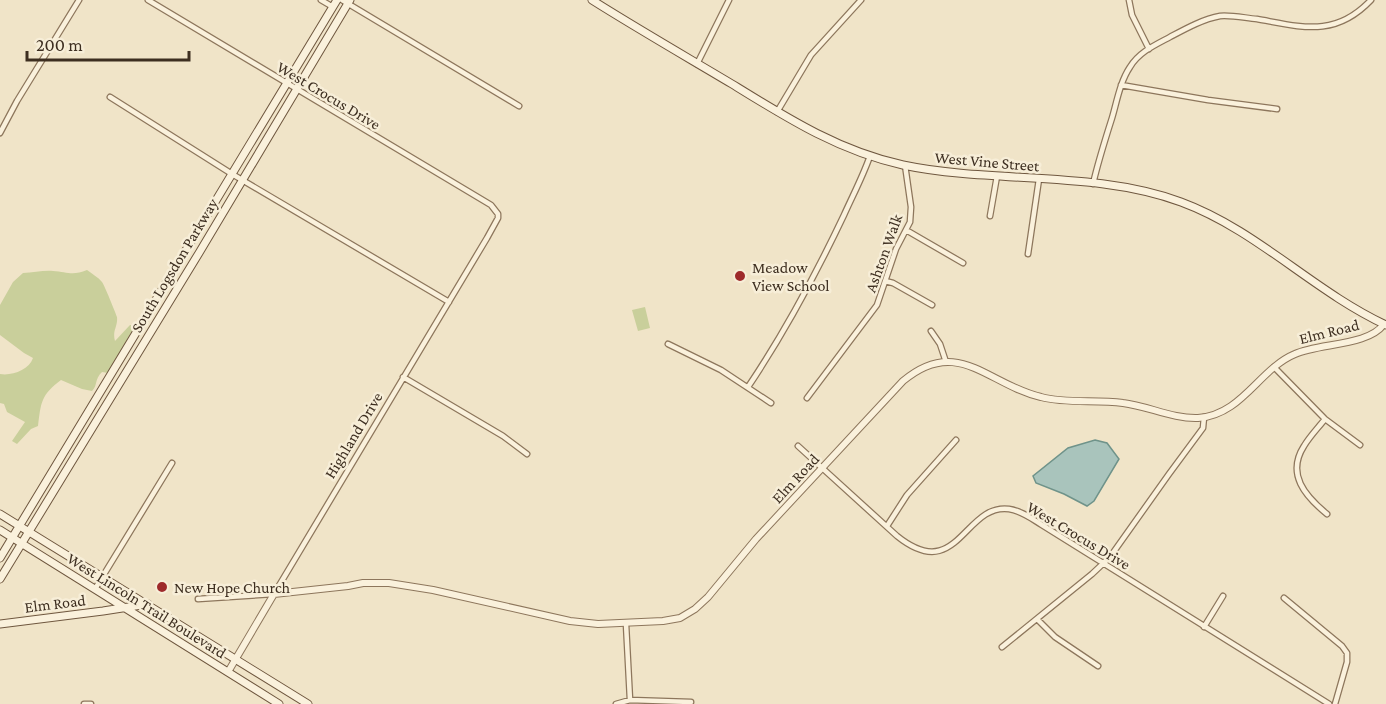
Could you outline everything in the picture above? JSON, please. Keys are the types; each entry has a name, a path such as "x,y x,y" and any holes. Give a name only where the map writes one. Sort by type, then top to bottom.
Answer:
{"main road":[{"name":"West Vine Street","path":"592,0 777,112 828,140 870,156 905,165 952,172 1093,184 1163,196 1213,215 1257,242 1353,308 1385,325"},
{"name":"South Logsdon Parkway","path":"0,558 333,7 344,1"},
{"name":"South Logsdon Parkway","path":"0,579 186,274 296,89 344,1"},
{"name":"West Lincoln Trail Boulevard","path":"0,514 308,704"},
{"name":"West Lincoln Trail Boulevard","path":"0,530 279,704"},
{"name":"Elm Road","path":"0,624 148,604"}],"street":[{"path":"0,133 79,0"},
{"name":"West Crocus Drive","path":"148,0 492,205 497,211"},
{"path":"321,0 333,7"},
{"path":"697,64 729,0"},
{"path":"777,112 811,55 861,0"},
{"path":"1129,0 1132,15 1149,49"},
{"path":"1093,184 1121,86 1134,62 1149,49 1213,18 1228,16 1304,27 1321,27 1353,16 1371,0"},
{"path":"344,1 519,106"},
{"path":"1121,86 1277,109"},
{"path":"110,97 241,180 449,302"},
{"path":"748,387 813,278 870,156"},
{"name":"Ashton Walk","path":"807,398 877,305 896,249 910,222 911,207 905,165"},
{"path":"990,216 997,176"},
{"path":"1028,254 1040,179"},
{"name":"Highland Drive","path":"228,672 449,302 498,218 497,211"},
{"path":"906,230 963,263"},
{"path":"175,268 186,274"},
{"path":"885,281 893,283 932,305"},
{"name":"Elm Road","path":"198,599 274,594 363,583 389,583 433,590 588,624 626,624 672,620 695,609 708,597 763,532 903,381 923,367 954,362 977,368 1015,389 1041,397 1059,400 1120,402 1188,418 1204,417 1217,414 1235,404 1274,368 1294,354 1354,340 1375,333 1385,325"},
{"path":"931,331 940,344 946,362"},
{"path":"668,344 721,370 771,403"},
{"path":"127,348 136,354"},
{"path":"1274,368 1325,419 1360,445"},
{"path":"403,377 503,436 527,454"},
{"path":"1002,647 1103,564 1203,428 1204,417"},
{"path":"1325,419 1304,446 1297,473 1311,501 1327,514"},
{"path":"887,526 907,495 956,440"},
{"name":"West Crocus Drive","path":"798,446 887,526 909,544 921,550 934,551 952,545 986,514 1011,509 1023,514 1329,704"},
{"path":"95,589 172,464"},
{"path":"1203,627 1223,596"},
{"path":"1284,598 1342,646 1347,653 1347,662 1335,704"},
{"path":"1037,619 1055,637 1098,666"},
{"path":"626,624 630,700"},
{"path":"616,704 630,700 692,702"},
{"path":"84,704 91,704"}],"green space":[{"path":"87,270 102,282 115,311 117,320 115,341 130,325 135,326 108,373 102,372 92,391 61,380 49,390 43,400 38,426 31,429 17,444 12,441 25,422 7,412 4,404 0,403 0,374 20,371 28,366 33,358 0,335 0,305 13,282 23,273 50,271 74,273"},
{"path":"645,307 650,328 638,331 632,310"}],"water":[{"path":"1095,440 1107,443 1119,459 1094,501 1087,506 1036,483 1033,476 1068,448"}],"place":[{"name":"Meadow View School","path":"740,276"},
{"name":"New Hope Church","path":"162,587"}]}
